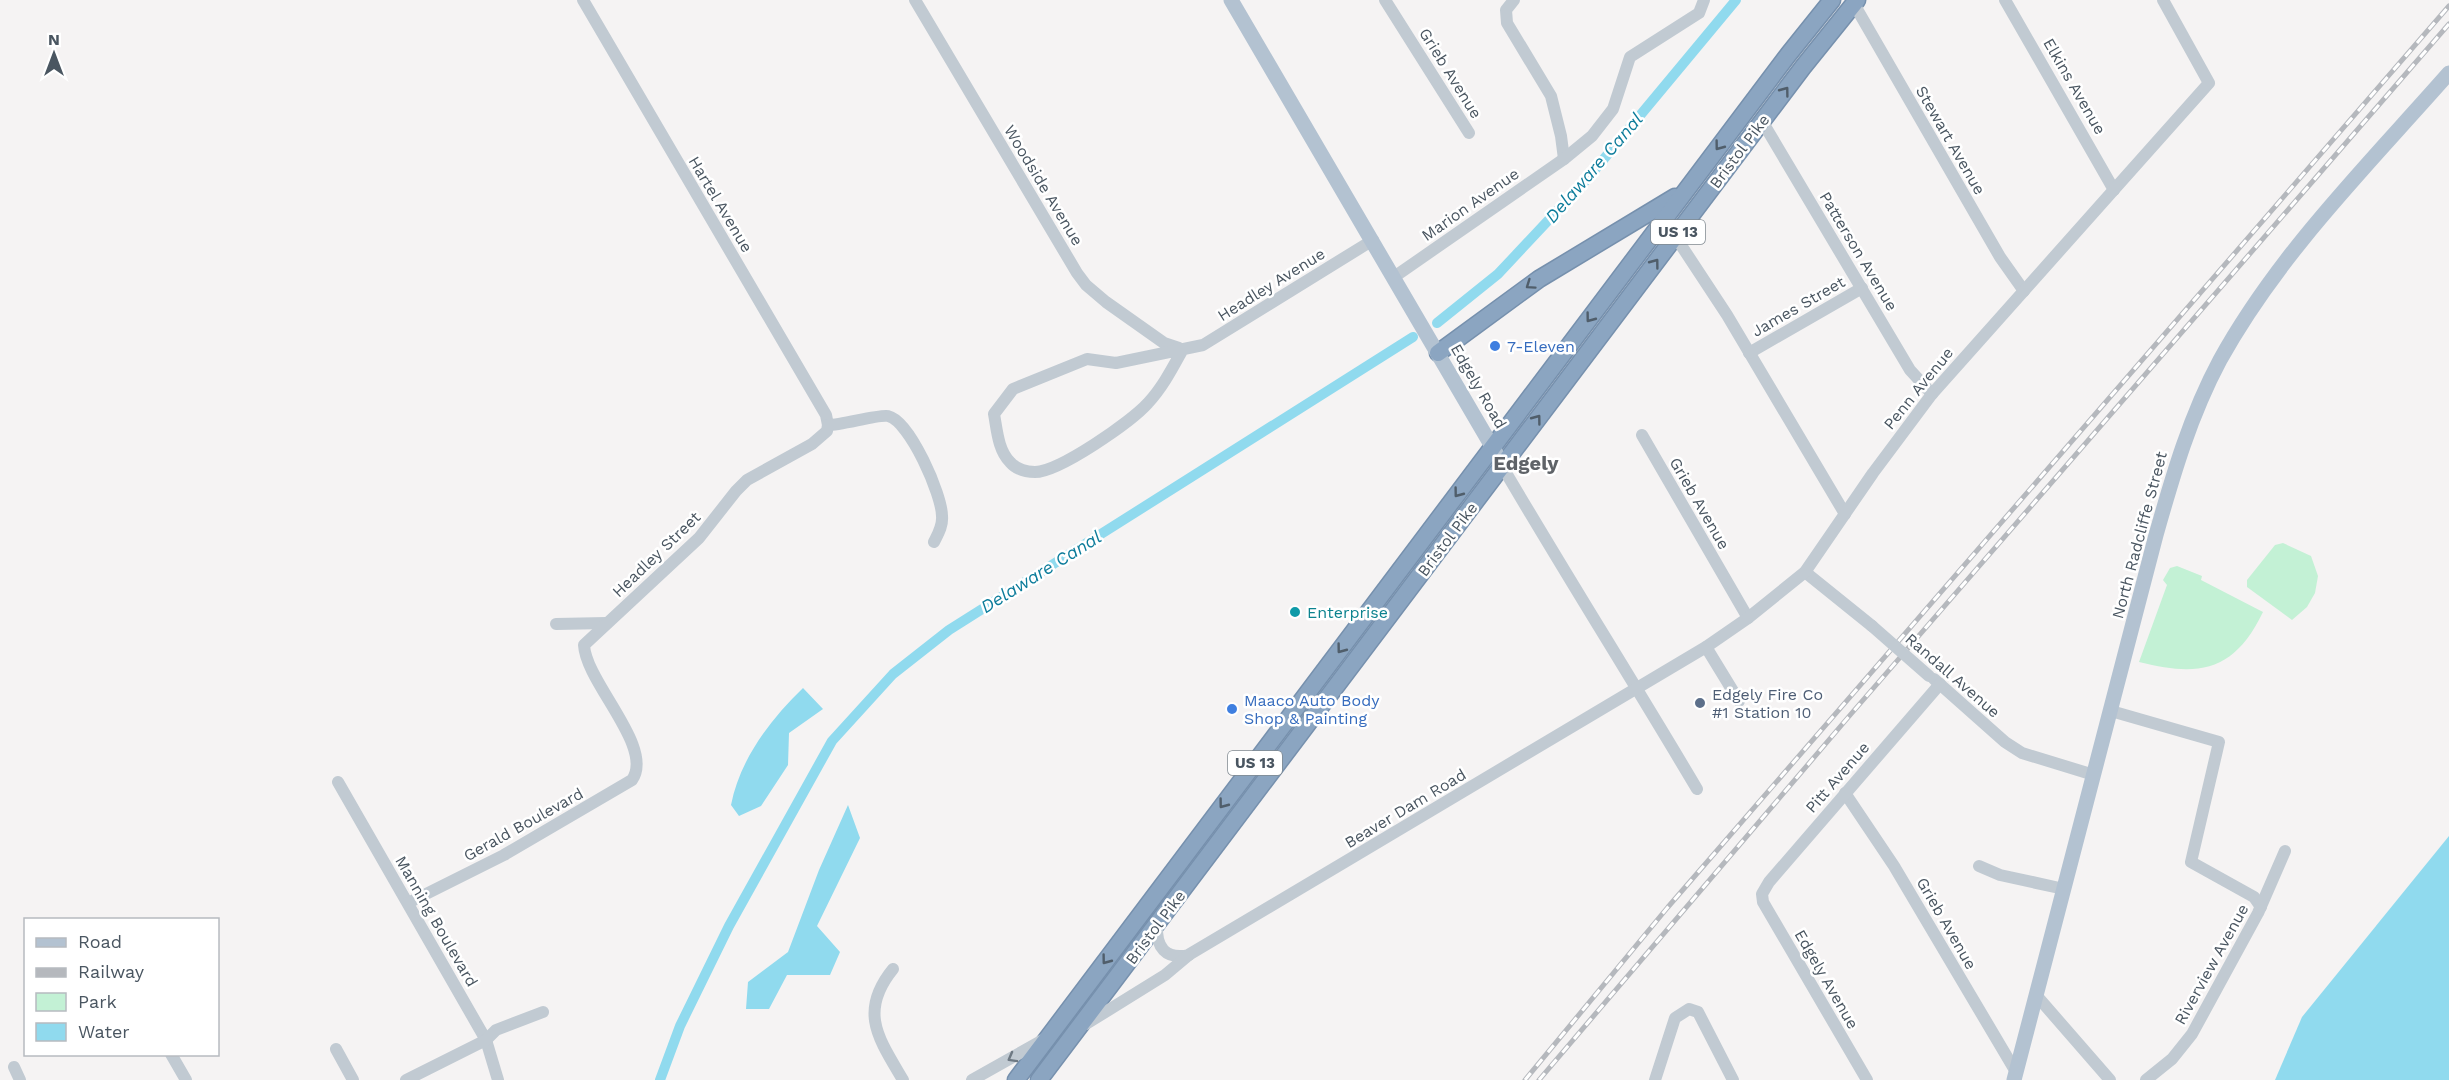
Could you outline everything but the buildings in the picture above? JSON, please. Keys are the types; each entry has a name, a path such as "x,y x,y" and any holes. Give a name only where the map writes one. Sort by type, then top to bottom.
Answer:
{"highway":[{"name":"Bristol Pike","path":"1016,1080 1832,0"},
{"name":"Bristol Pike","path":"1039,1080 1761,121 1856,2"},
{"path":"1438,353 1539,279 1688,188"}],"main road":[{"name":"Edgely Road","path":"1231,0 1373,240 1502,465"},
{"name":"North Radcliffe Street","path":"2015,1076 2176,462 2220,362 2280,269 2449,72"}],"street":[{"name":"Hartel Avenue","path":"583,0 798,365 826,415 828,425"},
{"name":"Woodside Avenue","path":"915,0 1086,285 1164,344 1183,349"},
{"name":"Grieb Avenue","path":"1385,0 1469,133"},
{"path":"1514,0 1506,10 1507,23 1551,96 1562,136 1564,159"},
{"name":"Marion Avenue","path":"1394,277 1564,159 1592,136 1613,109 1630,57 1699,13 1704,0"},
{"name":"Elkins Avenue","path":"2005,0 2115,190"},
{"name":"Penn Avenue","path":"1637,690 1748,618 1805,572 1932,394 2209,83 2163,0"},
{"name":"Stewart Avenue","path":"1856,2 2000,257 2024,291"},
{"name":"Patterson Avenue","path":"1761,121 1910,370 1932,394"},
{"path":"1675,236 1749,353 1845,514"},
{"name":"Headley Avenue","path":"1183,349 1161,386 1142,410 1073,457 1054,467 1035,472 1017,468 1005,456 994,414 1013,389 1087,359 1116,363 1183,349 1203,345 1373,240"},
{"name":"James Street","path":"1749,353 1862,288"},
{"path":"828,425 884,416 901,424 929,473 940,499 942,526 934,542"},
{"name":"Headley Street","path":"637,761 631,741 596,679 584,649 587,640 699,538 736,491 756,475 822,436 828,425"},
{"name":"Grieb Avenue","path":"1642,435 1748,618"},
{"name":"Edgely Road","path":"1502,465 1698,789"},
{"name":"Randall Avenue","path":"1805,572 2022,753 2094,775"},
{"path":"556,624 607,623"},
{"path":"1706,647 1739,701"},
{"name":"Pitt Avenue","path":"1762,894 1769,882 1940,684"},
{"name":"Beaver Dam Road","path":"1075,1032 1105,1010 1165,975 1190,954 1637,690"},
{"path":"2111,711 2219,742 2191,862 2254,897 2260,907"},
{"name":"Gerald Boulevard","path":"408,903 494,860 615,792 633,780 637,773 637,761"},
{"name":"Manning Boulevard","path":"338,782 486,1040 498,1080"},
{"name":"Grieb Avenue","path":"1845,794 1894,866 2015,1076"},
{"name":"Riverview Avenue","path":"2146,1080 2183,1048 2260,907 2285,851"},
{"path":"1979,866 2000,874 2064,890"},
{"name":"Edgely Avenue","path":"1762,894 1763,902 1863,1079"},
{"path":"1156,925 1158,945 1165,953 1175,956 1190,954"},
{"path":"893,969 876,996 874,1018 881,1043 903,1080"},
{"path":"2036,995 2110,1080"},
{"path":"1655,1080 1675,1018 1689,1009 1698,1012 1733,1080"},
{"path":"405,1080 486,1040 496,1030 543,1012"},
{"path":"972,1080 1051,1034"},
{"path":"336,1049 353,1080"},
{"path":"172,1056 186,1080"},
{"path":"14,1067 20,1080"}],"green space":[{"path":"2283,543 2311,556 2318,576 2315,593 2307,607 2292,620 2247,587 2247,580 2275,545"},
{"path":"2177,566 2202,576 2201,580 2263,612 2240,647 2227,658 2213,665 2197,669 2180,669 2139,662 2167,585 2163,580 2170,568"}],"water":[{"path":"803,688 823,709 789,733 788,765 761,806 739,816 731,805 735,788 749,756 779,713"},
{"path":"848,805 860,838 817,926 840,952 830,975 787,975 769,1009 746,1009 748,982 788,952 819,870"},
{"path":"2449,836 2449,1080 2275,1080 2302,1017"}],"waterway":[{"name":"Delaware Canal","path":"1437,323 1498,274 1588,178 1736,0"},
{"name":"Delaware Canal","path":"660,1080 680,1026 729,926 832,741 893,674 949,630 1413,337"}],"railway":[{"path":"1525,1080 1668,907 2449,6"},
{"path":"1539,1080 1851,714 2449,24"}],"place":[{"name":"7-Eleven","path":"1495,346"},
{"name":"Enterprise","path":"1295,612"},
{"name":"Edgely Fire Co #1 Station 10","path":"1700,703"},
{"name":"Maaco Auto Body Shop & Painting","path":"1232,709"}],"district":[{"name":"Edgely","path":"1526,463"}]}
